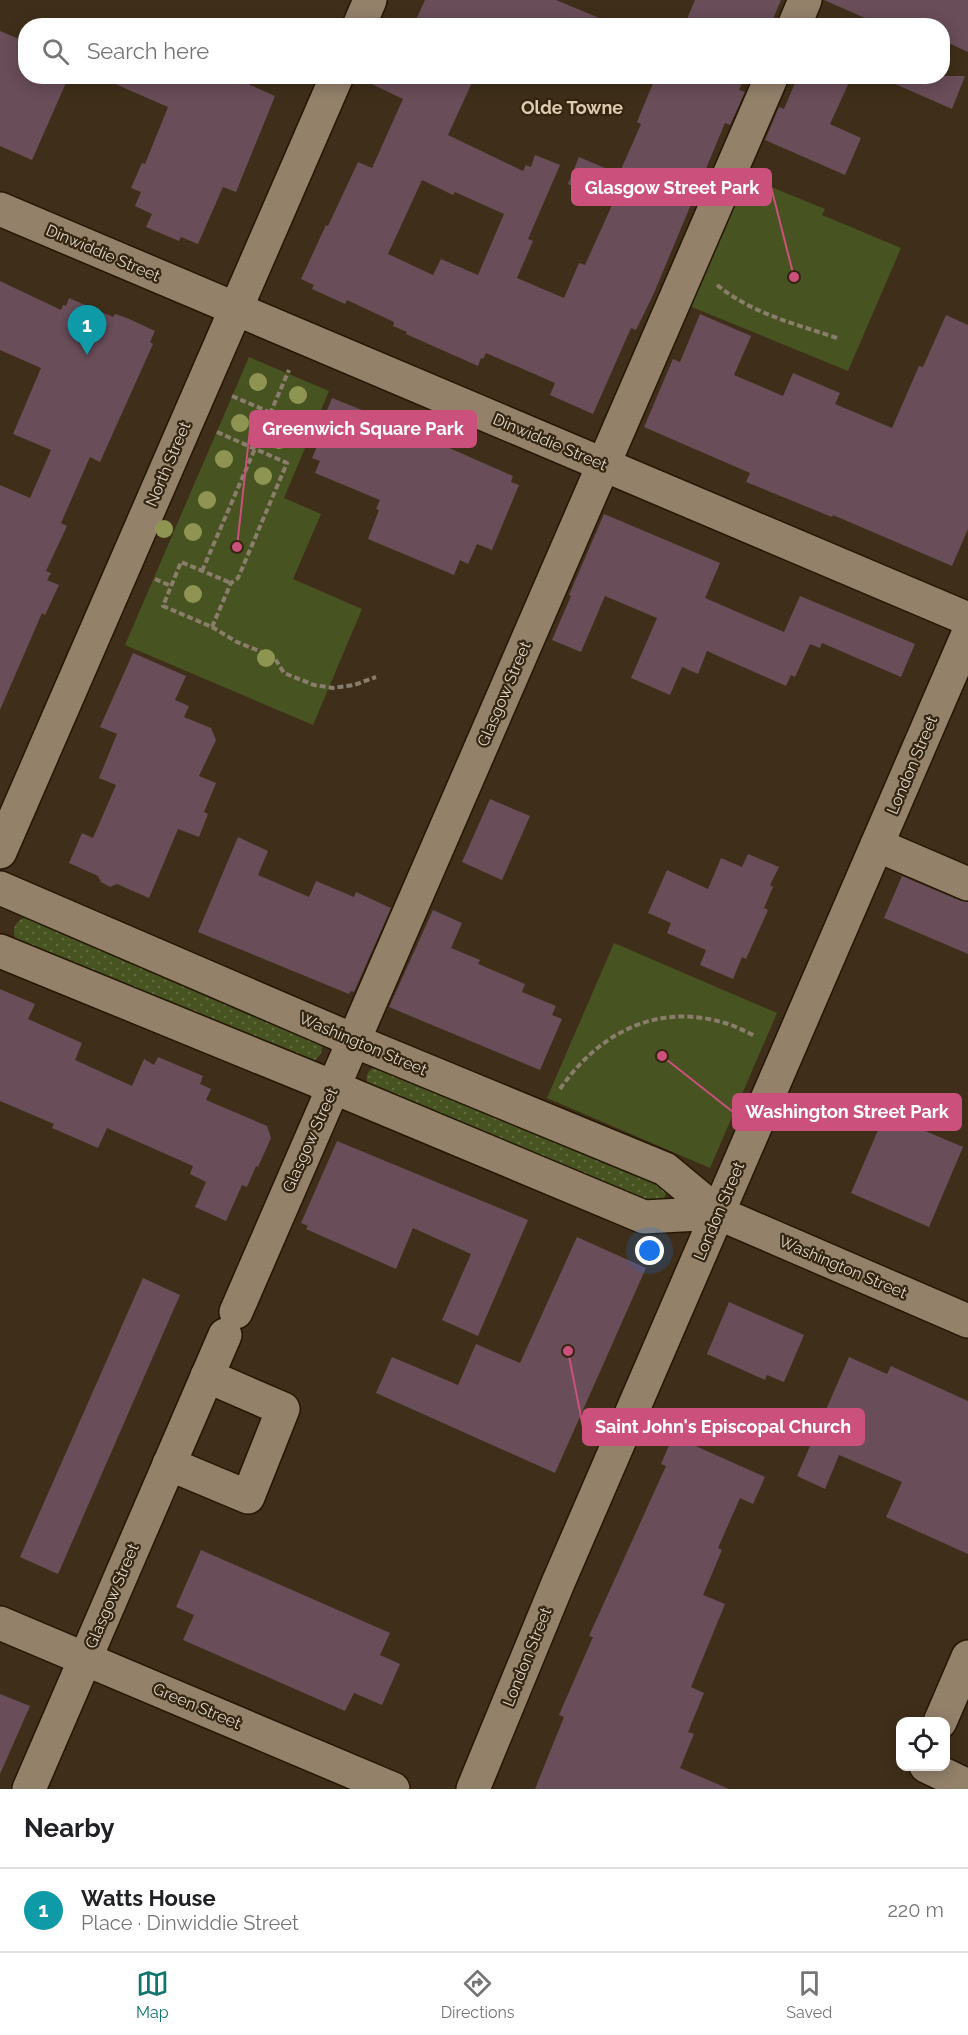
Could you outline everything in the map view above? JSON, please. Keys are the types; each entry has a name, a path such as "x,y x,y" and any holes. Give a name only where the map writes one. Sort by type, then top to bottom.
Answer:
{"street":[{"path":"362,18 370,0"},
{"path":"797,18 805,0"},
{"name":"North Street","path":"0,852 334,84"},
{"name":"Glasgow Street","path":"29,1789 768,84"},
{"name":"Dinwiddie Street","path":"0,209 968,619"},
{"name":"London Street","path":"473,1789 558,1582 968,634"},
{"path":"877,845 968,884"},
{"name":"Washington Street","path":"0,888 353,1040 665,1169 718,1213 968,1321"},
{"name":"Washington Street","path":"0,951 644,1217 718,1213"},
{"path":"169,1464 248,1497 283,1409 207,1376"},
{"name":"Green Street","path":"0,1623 393,1789"},
{"path":"942,1717 968,1657"},
{"path":"911,1789 919,1771"},
{"path":"935,1771 968,1786"}],"path":[{"path":"711,280 736,300 755,309 837,338"},
{"path":"202,571 255,449 273,414 289,370"},
{"path":"229,394 273,414"},
{"path":"212,627 231,583 238,578 287,463 213,431"},
{"path":"231,583 182,562 163,606 212,627 237,642 274,657 284,673 314,685 333,688 354,685 376,677"},
{"path":"152,578 171,586"},
{"path":"555,1098 575,1068 595,1049 618,1034 643,1023 670,1018 698,1018 725,1023 755,1036"}],"green space":[{"path":"744,176 825,209 822,215 901,248 848,371 687,305"},
{"path":"249,357 329,391 284,498 321,514 293,579 362,609 313,725 125,645"},
{"path":"26,917 320,1039 321,1053 309,1063 16,941 15,926"},
{"path":"614,943 777,1013 710,1168 547,1098"},
{"path":"378,1065 657,1180 666,1191 664,1199 654,1207 369,1088 368,1074"}],"building":[{"path":"425,0 556,0 599,18 417,18"},
{"path":"695,0 781,0 773,18 687,18"},
{"path":"824,0 968,0 968,52 950,44 950,18 865,18"},
{"path":"0,31 18,39 18,84 65,84 32,160 0,146"},
{"path":"950,76 965,76 952,109 895,84 950,84"},
{"path":"115,84 248,84 275,96 236,192 223,187 198,244 181,237 179,241 146,227 152,214 135,206 141,192 131,188 142,163 145,164 168,107"},
{"path":"372,84 471,84 448,135 523,171 526,165 531,167 535,155 560,165 528,239 533,241 517,278 564,298 579,263 585,265 613,203 568,184 579,157 619,174 641,124 637,122 653,84 742,84 739,90 745,92 730,125 725,123 654,293 636,330 631,328 593,414 550,395 555,383 486,353 478,366 406,334 407,332 393,326 394,322 347,300 345,304 312,289 314,285 301,279 358,162 372,168 403,99","holes":["422,180 453,195 455,192 504,214 478,275 441,259 433,275 388,254"]},
{"path":"795,84 848,84 830,124 861,138 845,175 765,140 779,107 784,109"},
{"path":"0,281 61,310 63,305 66,306 69,298 113,317 115,314 127,318 155,331 150,342 153,344 100,462 90,457 61,523 67,526 46,571 51,573 47,580 59,585 45,615 42,613 0,710 0,485 30,498 51,450 13,434 41,368 0,350"},
{"path":"700,314 751,336 734,375 783,396 793,373 840,393 835,404 892,428 919,366 923,367 946,315 968,325 968,529 952,566 833,515 832,517 746,482 750,473 644,427 673,359 680,362"},
{"path":"332,398 362,410 361,413 513,476 511,482 519,485 492,550 477,544 468,564 460,560 454,575 368,539 379,510 376,509 380,500 315,473 320,461 312,458 319,442 315,440"},
{"path":"604,514 720,563 705,598 784,632 800,596 915,644 901,677 822,643 820,648 810,644 795,677 791,675 786,686 707,651 698,674 682,667 670,695 631,678 657,618 605,596 581,652 552,640"},
{"path":"133,653 186,676 175,700 189,706 184,717 211,728 216,740 199,776 216,783 204,812 208,814 199,837 178,829 149,898 117,884 110,887 101,882 98,876 69,863 82,833 93,838 116,785 99,778 117,734 100,727"},
{"path":"490,799 530,816 502,880 462,862"},
{"path":"238,837 268,851 258,875 309,897 316,881 354,897 356,892 391,908 354,992 351,991 349,994 198,932"},
{"path":"748,854 779,867 770,885 773,887 764,908 768,910 746,959 742,957 733,979 700,965 706,950 667,933 671,923 648,913 667,870 708,889 721,858 742,867"},
{"path":"902,876 968,902 968,954 884,918"},
{"path":"433,910 462,923 451,948 480,960 478,964 525,984 522,992 556,1006 552,1015 562,1019 540,1070 389,1007"},
{"path":"0,989 35,1004 28,1019 82,1043 75,1060 132,1086 144,1059 154,1065 158,1057 203,1076 200,1084 211,1089 206,1100 267,1126 271,1138 247,1187 242,1185 226,1221 195,1207 206,1182 190,1174 193,1166 107,1128 98,1148 52,1128 54,1124 0,1101"},
{"path":"885,1114 963,1147 929,1227 851,1193"},
{"path":"337,1141 528,1220 478,1336 442,1320 471,1254 413,1228 396,1269 306,1229 308,1226 301,1223"},
{"path":"577,1237 646,1268 555,1473 376,1393 392,1357 458,1385 476,1344 520,1363"},
{"path":"143,1278 180,1295 58,1574 20,1557"},
{"path":"729,1302 804,1335 784,1382 767,1375 765,1380 707,1354"},
{"path":"849,1357 887,1374 891,1366 968,1401 968,1554 886,1517 902,1482 839,1455 825,1489 797,1476"},
{"path":"673,1436 765,1477 753,1504 740,1498 718,1548 722,1550 703,1595 725,1604 691,1687 704,1693 688,1732 694,1734 680,1768 729,1789 535,1789 564,1717 559,1715 593,1637 589,1636 666,1466 661,1464"},
{"path":"201,1550 390,1633 380,1655 400,1664 382,1705 354,1693 345,1711 183,1640 194,1615 176,1607"},
{"path":"0,1694 30,1706 0,1774"}],"place":[{"name":"Glasgow Street Park","path":"794,277"},
{"name":"Watts House","path":"87,355"},
{"name":"Greenwich Square Park","path":"237,547"},
{"name":"Washington Street Park","path":"662,1056"},
{"name":"Saint John's Episcopal Church","path":"568,1351"}],"district":[{"name":"Olde Towne","path":"572,107"}]}
